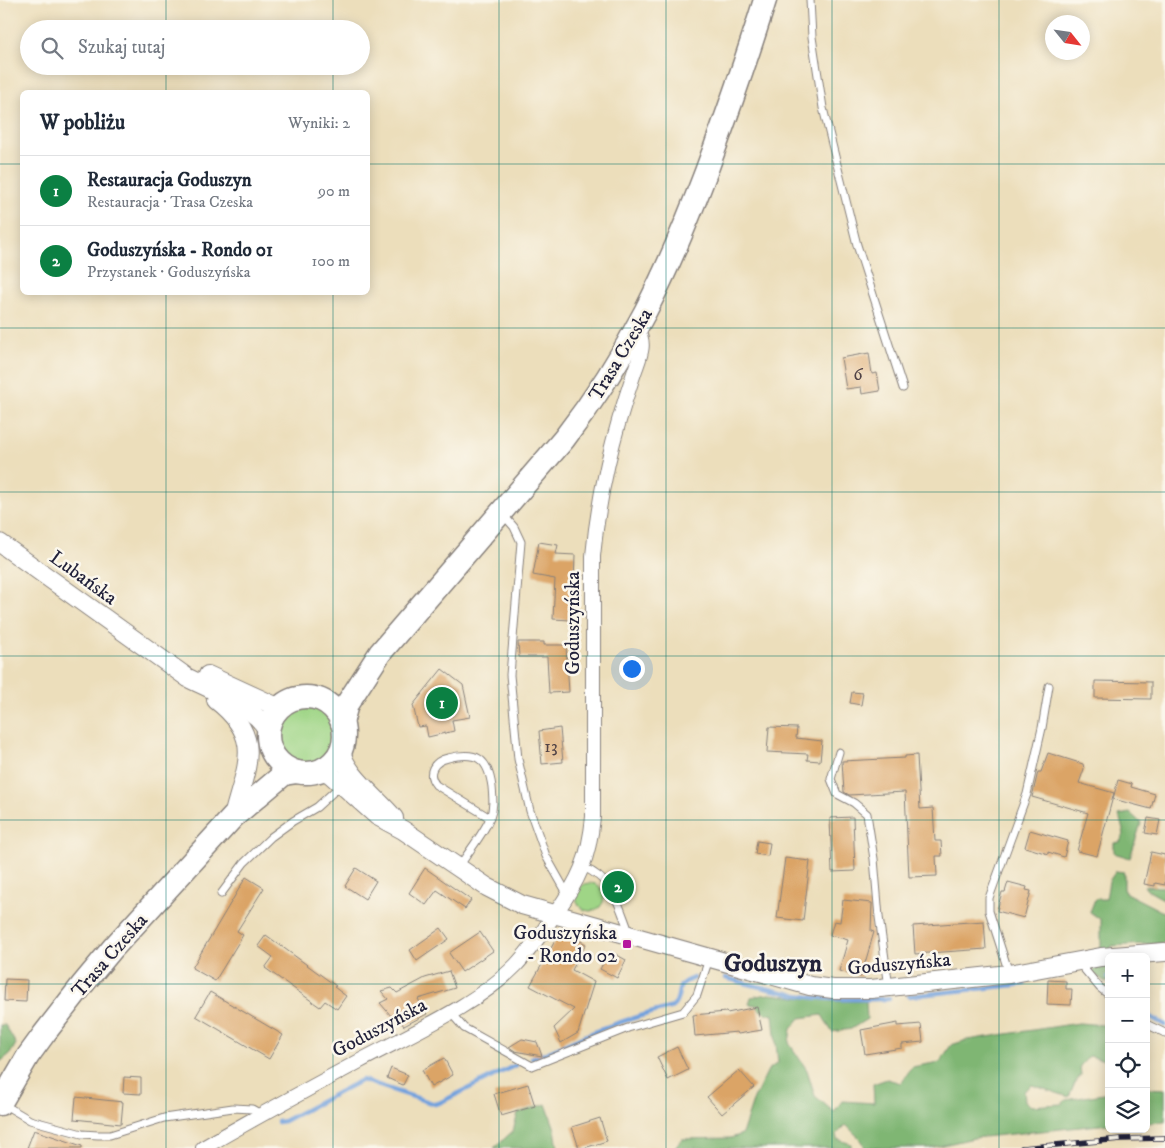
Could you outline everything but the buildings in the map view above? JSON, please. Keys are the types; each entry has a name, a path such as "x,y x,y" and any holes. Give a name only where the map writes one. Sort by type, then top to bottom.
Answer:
{"main road":[{"name":"Trasa Czeska","path":"342,723 347,704 380,653 564,439 604,385 637,330 657,290 690,214 744,67 765,0"},
{"name":"Trasa Czeska","path":"317,698 324,697 334,691 349,676 380,653"},
{"path":"298,697 317,698 332,708 342,723 344,736 341,749 333,761 307,771 281,763 269,740 274,714 280,706 298,697"},
{"name":"Trasa Czeska","path":"233,817 267,763 269,740"},
{"name":"Trasa Czeska","path":"0,1103 28,1056 82,984 233,817 284,774 307,771"}],"street":[{"name":"Goduszyńska","path":"202,1148 450,1012 486,990 515,966 535,943 568,895 583,866 591,841 593,817 593,556 597,521 604,476 617,422 642,351 642,337 637,330"},
{"name":"Lubańska","path":"0,543 188,678 240,706 262,721 269,740"},
{"name":"Lubańska","path":"143,645 266,702 280,706"},
{"path":"188,678 233,714 243,732 247,748 246,774 238,794 233,817"},
{"name":"Goduszyńska","path":"341,749 344,761 367,790 386,808 404,830"},
{"name":"Goduszyńska","path":"307,771 330,774 377,816 404,830 458,868 504,897 522,905 810,986 852,990 889,987 1009,974 1077,961 1165,952"}],"lane":[{"path":"810,0 812,37 828,127 856,245 903,388"},
{"path":"507,519 514,527 520,542 510,675 518,759 530,811 546,856 568,895"},
{"path":"1009,974 988,911 990,898 1027,794 1042,728 1049,686"},
{"path":"839,752 831,779 837,794 854,803 867,814 889,987"},
{"path":"458,868 490,818 493,804 491,782 488,768 483,760 474,756 462,754 444,759 436,764 431,771 432,779 436,785 490,818"},
{"path":"221,894 244,863 271,837 317,807 342,784"},
{"path":"583,866 604,879 612,890 632,936"},
{"path":"450,1012 464,1028 532,1066 628,1028 683,1012 697,995 709,958"},
{"path":"1077,961 1105,992"},
{"path":"1150,1026 1165,1033"},
{"path":"0,1103 30,1120 68,1131 98,1135 110,1135 164,1118 233,1108 252,1109 262,1114"}],"green space":[{"path":"306,705 317,707 330,718 335,734 333,745 322,758 306,763 295,761 282,750 277,734 279,723 290,710"},
{"path":"1130,813 1141,823 1130,858 1114,853 1114,843 1120,842 1124,834 1119,815"},
{"path":"1116,871 1124,872 1124,892 1165,913 1165,941 1164,943 1112,946 1109,953 1105,953 1105,981 1093,973 1101,945 1101,920 1090,912 1095,899 1106,899 1109,881"},
{"path":"590,883 600,887 604,897 600,907 590,911 580,907 576,897 580,887"},
{"path":"1144,886 1165,887 1165,900 1147,890"},
{"path":"769,994 833,1001 866,1001 867,1019 851,1029 832,1032 822,1015 800,1018 791,1029 789,1043 807,1070 815,1096 834,1112 842,1101 874,1103 873,1084 887,1079 901,1083 912,1067 940,1062 951,1045 967,1040 1079,1023 1104,1025 1105,1060 1089,1056 1080,1066 1081,1075 1069,1097 1032,1085 1024,1091 1025,1101 1031,1106 1061,1104 1066,1100 1105,1094 1105,1124 974,1138 930,1148 865,1148 862,1141 846,1125 836,1135 837,1139 851,1144 851,1148 675,1148 682,1139 731,1138 742,1134 753,1101 768,1070 778,1063 773,1015 762,1012 756,1005 749,1004 751,997"},
{"path":"0,1025 5,1025 16,1044 10,1054 0,1062"},
{"path":"1150,1088 1165,1089 1165,1122 1150,1123"},
{"path":"546,1104 555,1129 558,1148 494,1148 513,1131 518,1113"}],"waterway":[{"path":"532,1058 548,1053 614,1024 673,1007 678,998 680,987 694,978"},
{"path":"726,978 815,998 889,999"},
{"path":"909,996 1024,984"},
{"path":"1150,1016 1165,1025"},
{"path":"278,1122 284,1121 362,1080 435,1104 516,1065"}],"railway":[{"path":"1022,1148 1121,1139 1165,1138"}],"place":[{"name":"Restauracja Goduszyn","path":"442,703"},
{"name":"Goduszyńska - Rondo 01","path":"618,887"},
{"name":"Goduszyńska - Rondo 02","path":"627,944"}],"district":[{"name":"Goduszyn","path":"773,962"}]}
